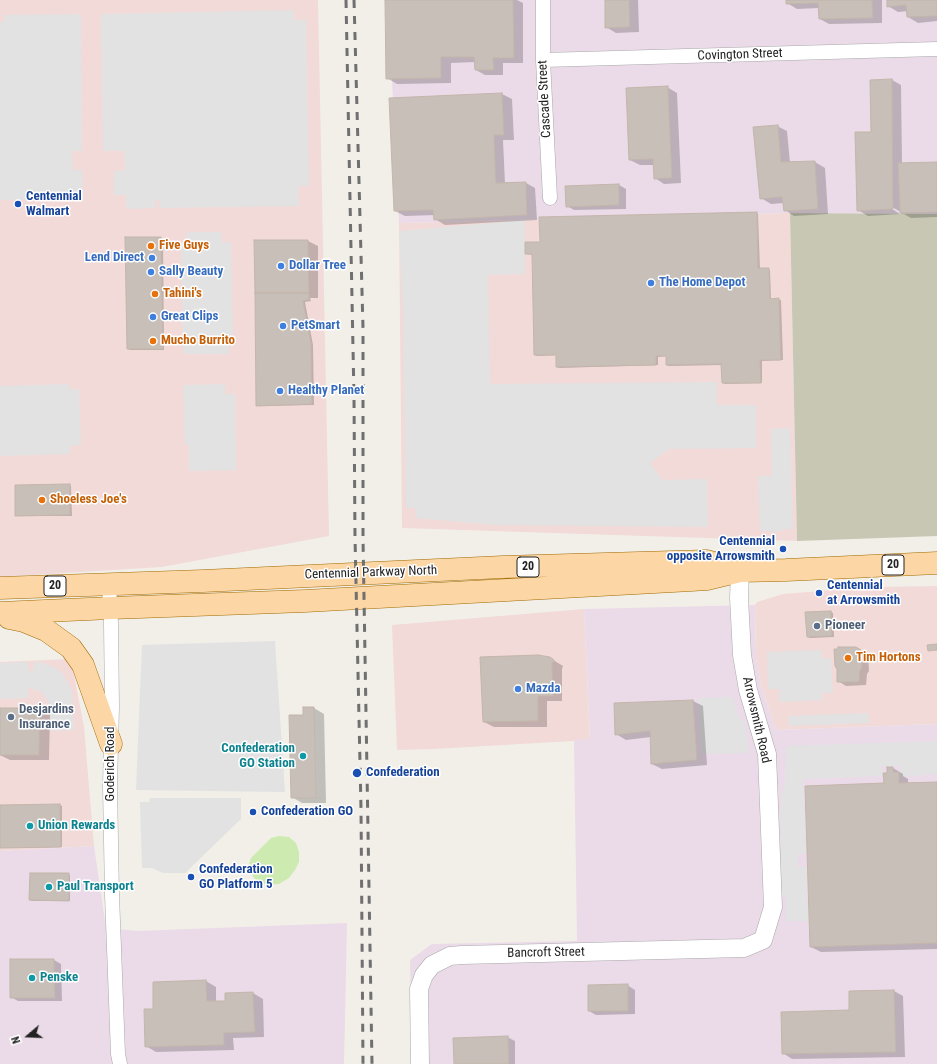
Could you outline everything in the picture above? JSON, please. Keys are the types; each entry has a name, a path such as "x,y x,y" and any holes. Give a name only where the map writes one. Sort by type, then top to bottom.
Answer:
{"main road":[{"name":"Centennial Parkway North","path":"0,588 203,581 503,567 707,561 740,571"},
{"name":"Centennial Parkway North","path":"0,613 305,601 683,581 707,579 740,571 937,563"},
{"path":"0,617 24,621 46,630 71,648 83,665 111,744"}],"street":[{"name":"Cascade Street","path":"543,0 543,60 550,198"},
{"name":"Covington Street","path":"543,60 937,49"},
{"name":"Arrowsmith Road","path":"740,571 739,598 742,655 748,690 767,754 773,907 763,940"},
{"name":"Goderich Road","path":"109,584 111,608 110,786 112,903 118,1054 120,1064"},
{"name":"Bancroft Street","path":"420,1064 420,989 424,974 432,965 450,956 744,948 763,940"}],"shaded area":[{"path":"0,0 318,0 329,536 162,567 0,577"},
{"path":"388,0 937,0 937,214 790,213 399,223"},
{"path":"294,10 294,20 306,20 309,186 298,186 299,206 159,208 159,199 155,200 155,208 126,209 126,195 114,195 114,171 125,170 124,151 103,151 101,14"},
{"path":"81,14 82,151 72,151 73,170 82,170 83,200 0,200 0,22 4,22 4,15"},
{"path":"790,213 797,541 402,528 399,223"},
{"path":"790,213 937,214 937,536 797,541"},
{"path":"525,220 525,274 488,275 490,384 717,382 717,405 756,405 756,448 669,449 650,463 662,480 707,479 708,527 496,525 416,518 415,508 406,508 403,316 399,231"},
{"path":"187,232 221,232 222,242 231,242 233,343 229,343 229,354 183,354 181,242 187,242"},
{"path":"69,384 69,389 79,389 81,445 70,446 70,454 0,456 0,386"},
{"path":"225,384 225,394 235,394 236,470 189,471 189,445 185,445 183,385"},
{"path":"790,428 793,529 783,529 782,531 771,532 760,531 758,476 772,476 771,429"},
{"path":"937,586 937,724 776,730 761,685 756,658 755,605 757,602 783,594 871,587"},
{"path":"755,605 756,658 761,685 776,730 937,724 937,1064 412,1064 410,960 432,944 577,941 574,740 590,739 584,609"},
{"path":"584,609 590,740 397,750 392,625"},
{"name":"Confederation GO Station","path":"275,641 285,792 136,790 142,645"},
{"path":"821,650 822,658 831,658 833,693 822,693 822,700 779,702 779,689 768,689 767,652"},
{"path":"71,659 84,727 94,846 0,851 0,662"},
{"path":"28,662 29,671 33,671 34,662 43,663 54,667 62,673 72,690 74,730 50,731 50,707 47,699 40,691 28,688 28,698 0,699 0,663"},
{"path":"732,697 739,718 745,722 749,753 702,754 698,698"},
{"path":"868,713 869,723 789,726 788,716"},
{"path":"937,741 937,774 900,777 900,766 882,766 883,776 803,779 806,853 798,854 798,867 807,867 808,921 786,921 786,897 781,897 781,793 785,787 786,746"},
{"path":"150,798 241,798 241,819 185,873 163,873 152,868 142,868 140,802 149,802"},
{"path":"94,846 106,928 137,931 347,923 344,1064 0,1064 0,851"}],"green space":[{"path":"279,836 289,837 296,843 299,852 299,862 289,878 279,884 269,885 260,883 254,878 249,870 251,858 271,838"}],"building":[{"path":"385,0 513,0 514,58 493,58 494,70 475,70 474,57 441,57 441,78 386,79"},
{"path":"605,0 629,0 630,27 605,28"},
{"path":"786,0 872,0 873,18 819,19 818,3 786,4"},
{"path":"887,0 937,0 937,16 907,17 906,5 887,7"},
{"path":"892,79 893,209 857,211 855,132 871,132 870,80"},
{"path":"668,86 672,178 654,179 653,159 629,160 626,88"},
{"path":"502,93 504,135 494,135 496,183 526,182 527,215 434,220 433,210 394,211 389,98"},
{"path":"778,125 781,162 815,161 818,209 784,211 782,197 760,199 753,127"},
{"path":"937,162 937,212 900,213 898,163"},
{"path":"619,184 619,205 566,207 565,186"},
{"name":"The Home Depot","path":"757,212 758,268 769,268 770,299 779,298 781,360 760,360 761,383 722,383 721,364 666,365 666,356 656,356 656,365 556,367 556,355 534,355 532,254 525,254 525,242 540,242 539,217"},
{"path":"125,237 161,237 163,349 127,349"},
{"name":"Dollar Tree","path":"254,240 308,240 309,293 255,293"},
{"path":"255,293 309,293 309,300 303,301 311,343 312,404 256,406"},
{"name":"Shoeless Joe's","path":"70,484 70,515 15,516 15,485"},
{"path":"831,611 832,636 807,637 805,612"},
{"path":"937,644 937,650 928,651 927,645"},
{"name":"Tim Hortons","path":"838,647 856,647 861,650 862,667 860,670 859,682 837,682 834,649 838,649"},
{"path":"538,655 550,657 554,660 554,662 552,663 553,696 538,696 538,721 483,722 480,657"},
{"path":"693,700 697,760 651,764 650,731 615,735 614,703"},
{"name":"Confederation GO Station","path":"303,707 314,707 316,798 291,798 289,715 303,715"},
{"path":"0,708 40,708 39,755 0,755"},
{"path":"887,767 893,767 893,772 899,772 899,783 937,782 937,943 810,947 805,786 884,783 883,773 887,773"},
{"name":"Union Rewards","path":"60,804 61,847 0,848 0,805"},
{"name":"Paul Transport","path":"30,873 69,873 69,901 29,900"},
{"name":"Penske","path":"10,959 54,959 55,998 10,998"},
{"path":"206,980 207,1001 225,1001 225,993 253,992 255,1032 224,1033 224,1045 145,1047 144,1009 153,1009 153,982"},
{"path":"628,984 628,1011 588,1011 588,985"},
{"path":"894,990 896,1052 782,1054 781,1012 849,1010 849,991"},
{"path":"508,1036 509,1064 454,1064 453,1038"}],"railway":[{"path":"346,0 361,808 363,1064"},
{"path":"354,0 363,328 363,538 372,1064"}],"place":[{"name":"Centennial Walmart","path":"18,204"},
{"name":"Five Guys","path":"151,246"},
{"name":"Lend Direct","path":"152,258"},
{"name":"Dollar Tree","path":"281,266"},
{"name":"Sally Beauty","path":"151,272"},
{"name":"The Home Depot","path":"651,283"},
{"name":"Tahini's","path":"155,294"},
{"name":"Great Clips","path":"153,317"},
{"name":"PetSmart","path":"283,326"},
{"name":"Mucho Burrito","path":"153,341"},
{"name":"Healthy Planet","path":"280,391"},
{"name":"Shoeless Joe's","path":"42,500"},
{"name":"Centennial opposite Arrowsmith","path":"783,549"},
{"name":"Centennial at Arrowsmith","path":"819,593"},
{"name":"Pioneer","path":"817,626"},
{"name":"Tim Hortons","path":"848,658"},
{"name":"Mazda","path":"518,689"},
{"name":"Desjardins Insurance","path":"11,717"},
{"name":"Confederation GO Station","path":"303,756"},
{"name":"Confederation","path":"357,773"},
{"name":"Confederation GO","path":"253,812"},
{"name":"Union Rewards","path":"30,826"},
{"name":"Confederation GO Platform 5","path":"191,877"},
{"name":"Paul Transport","path":"49,887"},
{"name":"Penske","path":"32,978"}]}
